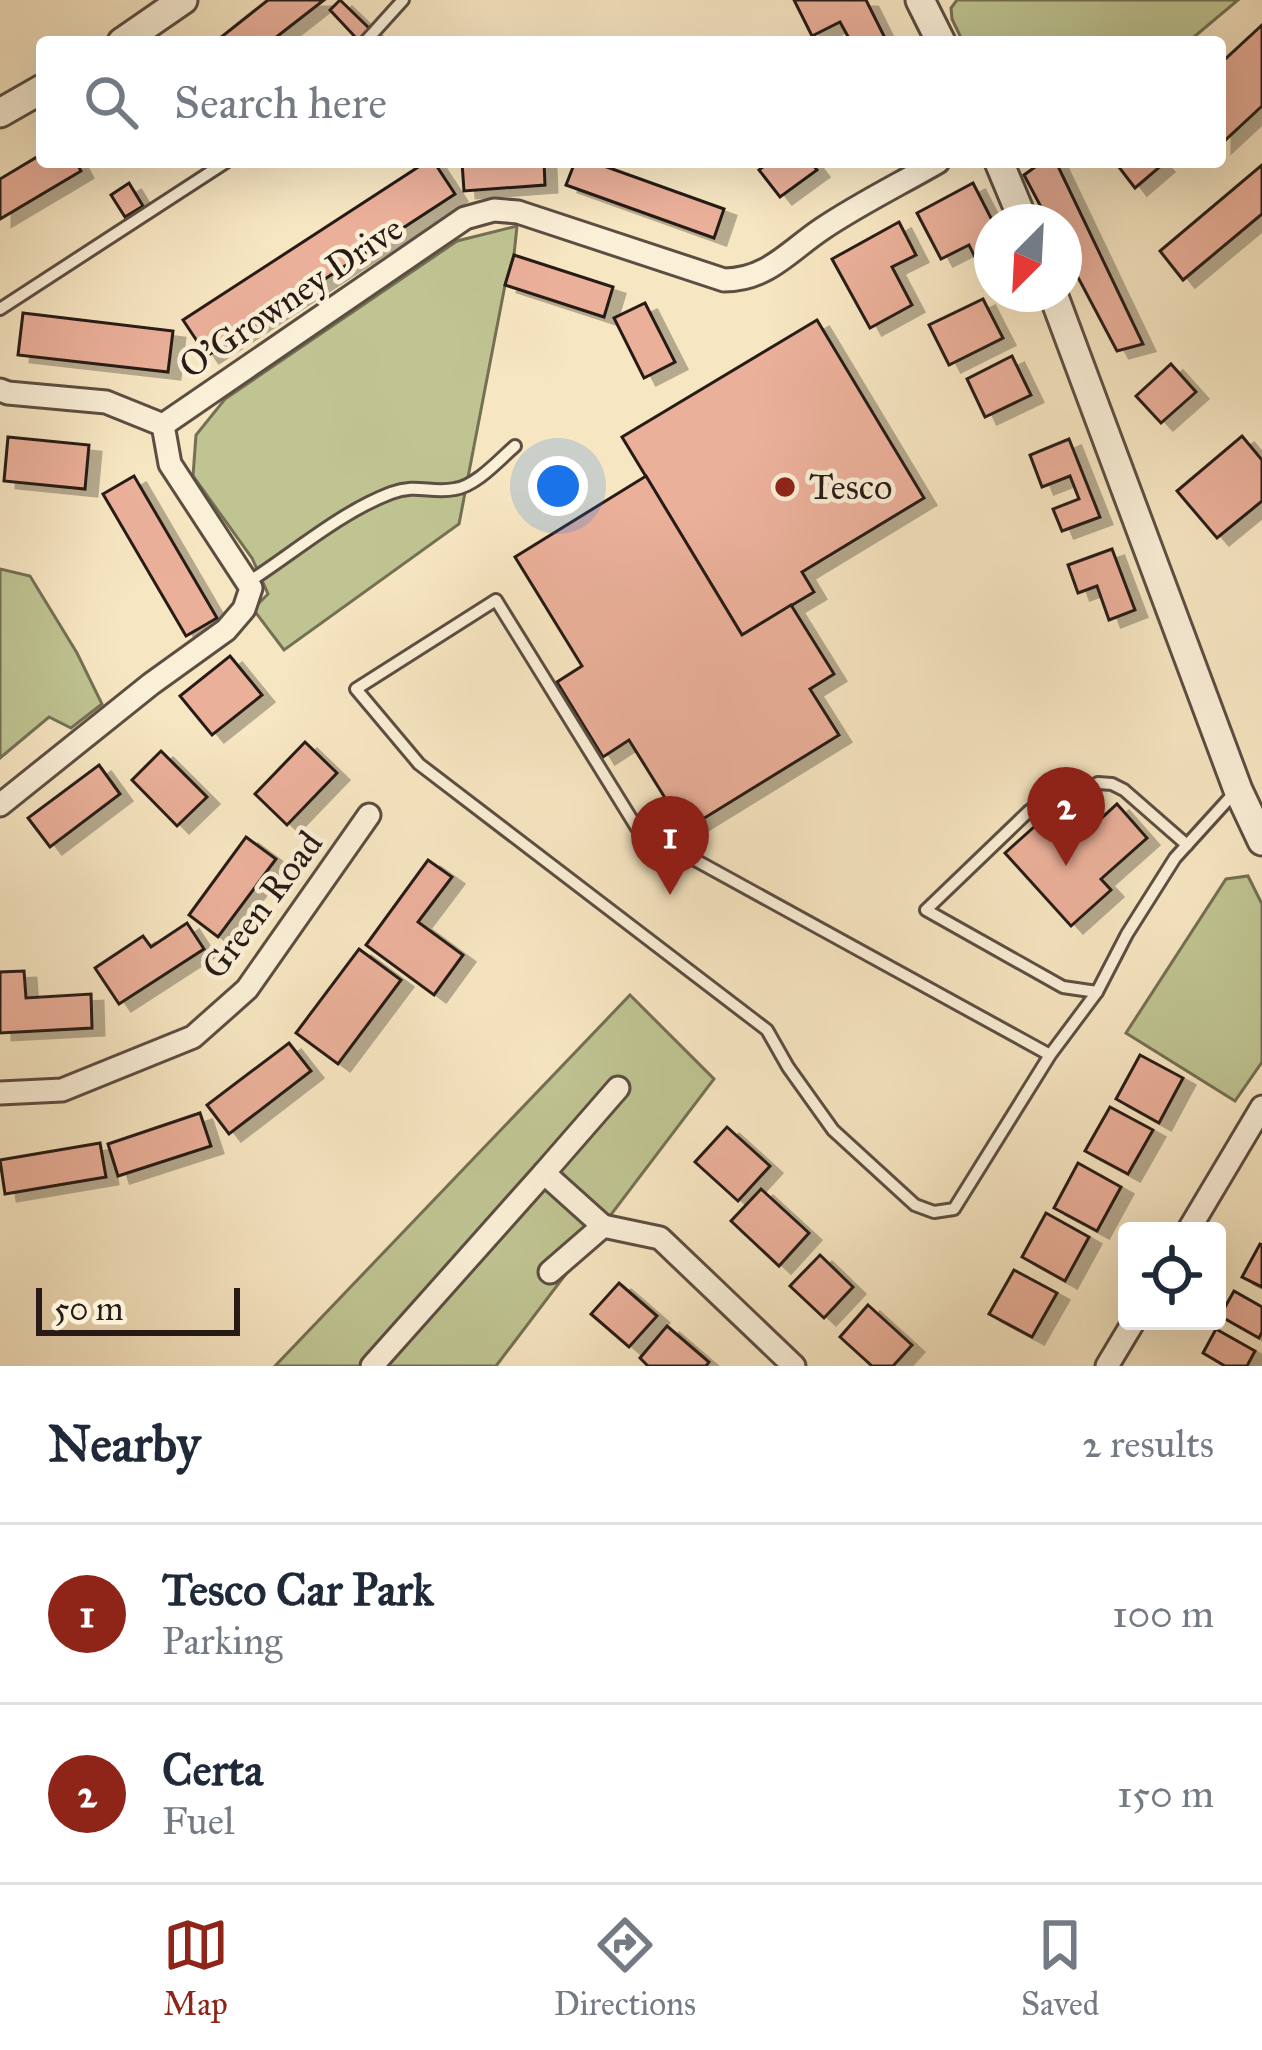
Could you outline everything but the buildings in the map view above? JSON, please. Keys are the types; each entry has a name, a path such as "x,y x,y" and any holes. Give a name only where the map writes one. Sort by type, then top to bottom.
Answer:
{"street":[{"path":"131,36 183,0"},
{"path":"920,0 938,36"},
{"path":"0,113 36,92"},
{"name":"O'Growney Drive","path":"0,390 106,402 164,425 465,218 494,210 518,212 724,280 746,280 823,228 928,168"},
{"path":"1001,168 1016,204"},
{"path":"1060,312 1238,790 1262,841"},
{"path":"0,805 226,630 244,609 248,583 170,464 164,425"},
{"name":"Green Road","path":"0,1093 62,1090 193,1037 247,989 369,815"},
{"path":"372,1366 618,1088"},
{"path":"1193,1222 1262,1107"},
{"path":"544,1173 603,1226 660,1238 794,1366"},
{"path":"550,1272 603,1226"},
{"path":"1107,1366 1129,1330"}],"lane":[{"path":"370,36 403,0"},
{"path":"0,309 217,168"},
{"path":"248,583 359,508 415,487 461,489 515,446"},
{"path":"1050,1055 638,828 496,600 356,689 419,764 767,1030 833,1130 915,1205 934,1212 954,1209 1050,1055 1097,992 1175,858 1238,790"},
{"path":"1097,992 1064,987 926,910 1029,811 1046,799 1064,806 1098,783 1124,790 1187,845"}],"green space":[{"path":"957,0 1238,0 1195,36 960,36 951,8"},
{"path":"517,226 459,524 284,650 253,609 268,594 252,558 193,476 196,435 225,399 457,241"},
{"path":"0,569 30,576 102,704 71,728 49,717 0,758"},
{"path":"1248,876 1262,904 1262,1062 1235,1101 1126,1033 1226,879"},
{"path":"630,995 714,1079 496,1366 275,1366"}],"place":[{"name":"Tesco","path":"785,487"},
{"name":"Certa","path":"1066,866"},
{"name":"Tesco Car Park","path":"670,895"}]}
